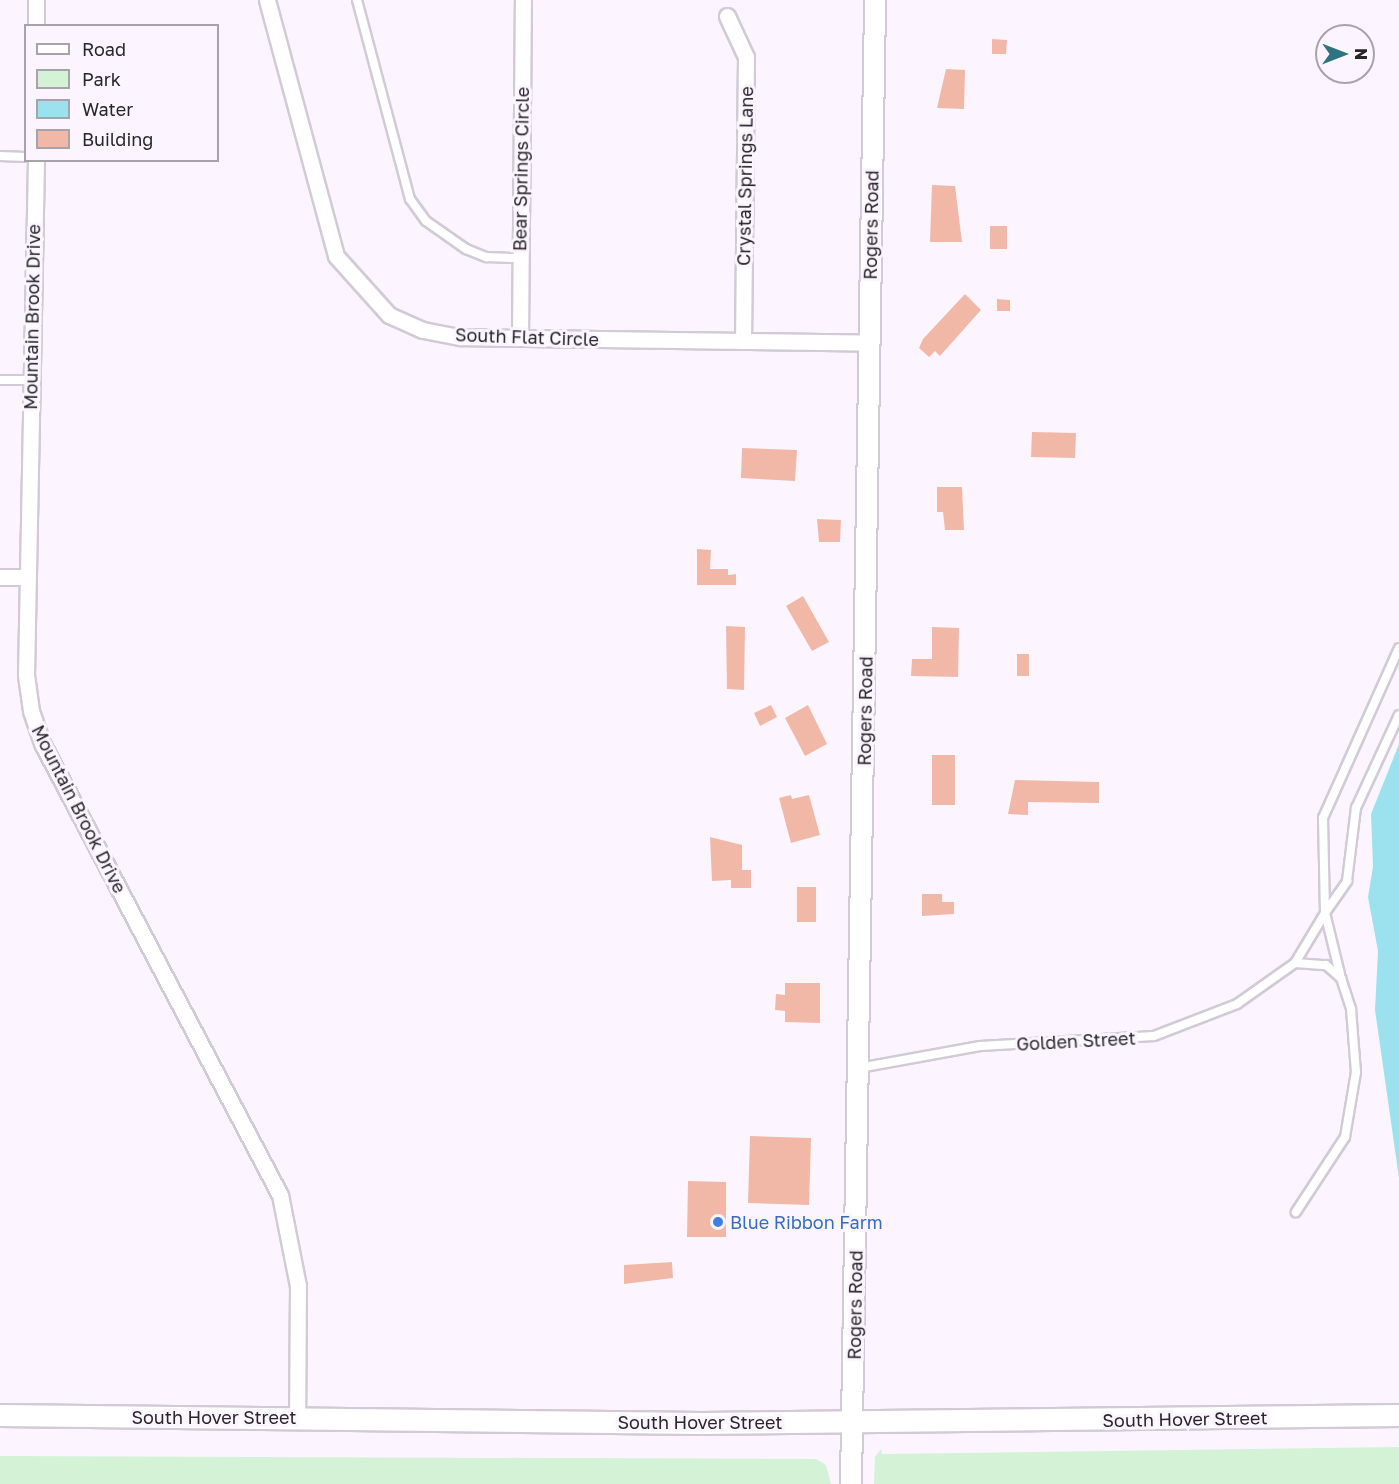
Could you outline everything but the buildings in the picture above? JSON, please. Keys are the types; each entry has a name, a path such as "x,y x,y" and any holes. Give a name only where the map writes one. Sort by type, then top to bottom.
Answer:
{"main road":[{"name":"South Hover Street","path":"0,1416 853,1423 1399,1415"}],"street":[{"path":"36,0 36,24"},
{"name":"South Flat Circle","path":"267,0 323,221 336,256 357,287 389,315 423,330 520,338 870,343"},
{"name":"Bear Springs Circle","path":"520,338 523,0"},
{"name":"Rogers Road","path":"852,1484 875,0"},
{"name":"Crystal Springs Lane","path":"726,16 746,57 743,341"},
{"name":"Mountain Brook Drive","path":"36,162 26,675 43,745 280,1195 298,1286 297,1418"},
{"path":"0,577 27,577"}],"lane":[{"path":"357,0 410,199 426,221 466,249 486,257 520,258"},
{"path":"0,156 24,157"},
{"path":"0,380 31,380"},
{"path":"1296,1212 1341,1145 1352,1115 1354,1047 1341,978 1325,913 1323,818 1399,648"},
{"name":"Golden Street","path":"859,1068 980,1046 1154,1036 1237,1004 1295,963 1350,873 1356,808 1399,715"},
{"path":"1295,963 1326,965 1341,978"}],"green space":[{"path":"1399,1447 1399,1484 874,1484 875,1457 881,1449 882,1454"},
{"path":"0,1456 816,1459 826,1465 831,1484 0,1484"}],"water":[{"path":"1399,744 1399,1178 1375,1010 1378,951 1368,897 1373,867 1371,814"}],"place":[{"name":"Blue Ribbon Farm","path":"718,1222"}]}
